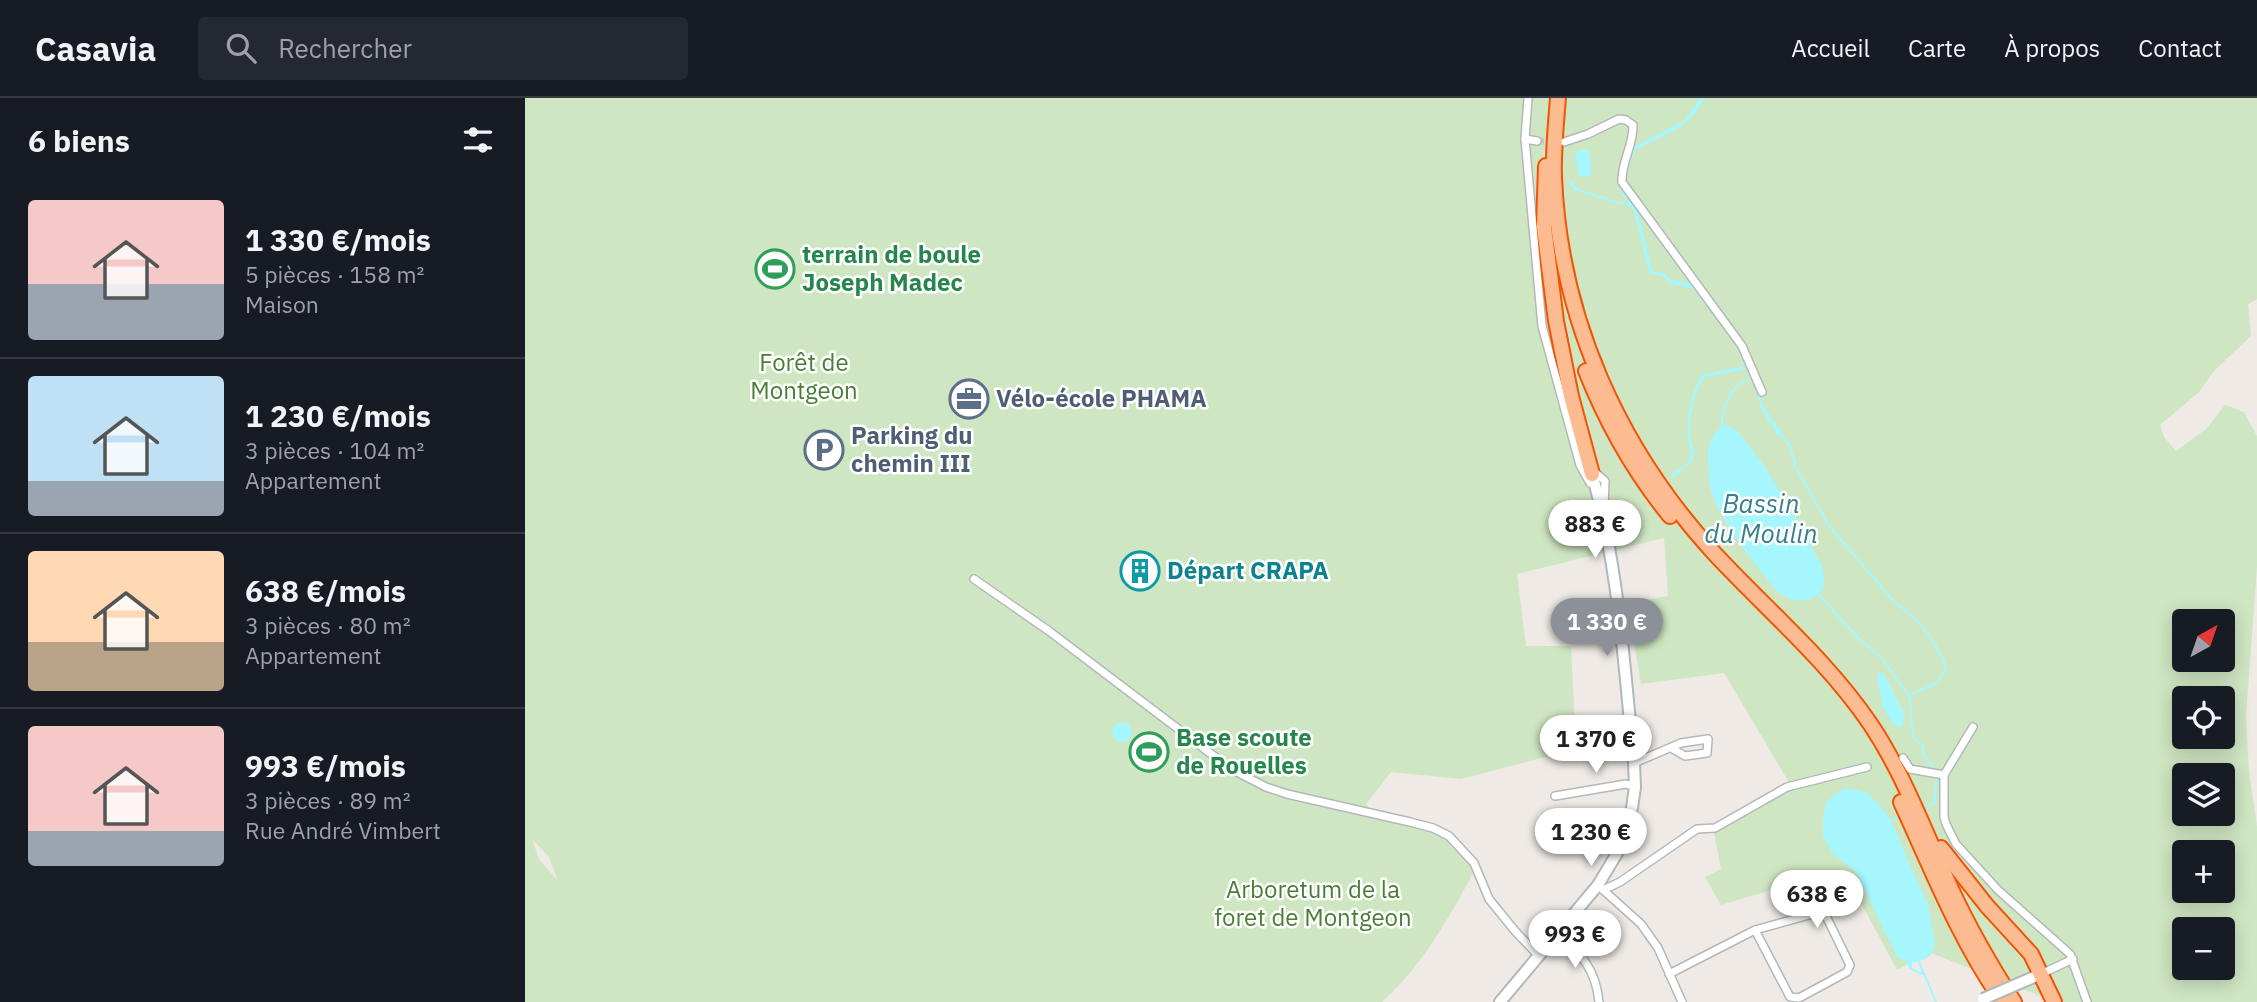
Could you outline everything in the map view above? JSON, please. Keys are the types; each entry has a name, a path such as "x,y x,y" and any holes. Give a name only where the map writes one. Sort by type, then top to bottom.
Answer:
{"highway":[{"path":"1548,98 1544,227 1556,321 1588,475"},
{"path":"1558,98 1554,176 1563,261 1582,332 1615,414 1654,481 1682,516 1829,671 1853,700 1884,748 1977,942 2014,1002"},
{"path":"1546,158 1549,220 1561,293 1586,371 1610,427 1631,464 1679,528 1822,678 1862,730 1889,778 1975,958 2003,1002"},
{"path":"1902,783 1947,858 2031,954 2054,1002"}],"street":[{"path":"1528,98 1525,139 1542,326 1580,465 1597,492 1604,513"},
{"path":"1564,142 1619,119 1633,125 1622,174 1625,185 1742,346 1762,392"},
{"path":"1525,139 1537,141"},
{"path":"1500,1002 1556,934 1601,887 1626,832 1635,787 1635,763 1617,603 1604,513 1605,481 1596,473 1588,475"},
{"path":"974,579 1049,631 1231,769 1286,794 1410,822 1433,828 1449,836 1474,863 1489,899 1539,956"},
{"path":"1973,727 1944,775 1944,817 1956,844 1998,890 2073,959 2087,1002"},
{"path":"1635,763 1673,749"},
{"path":"1903,758 1910,769 1944,775"},
{"path":"1601,887 1631,875 1697,829 1715,828 1787,788 1867,767"},
{"path":"1555,796 1626,784 1635,787"},
{"path":"1601,887 1641,924 1658,948 1682,1002"},
{"path":"1668,974 1755,930 1820,912 1825,914 1850,965 1847,972 1799,998 1790,997 1755,930"},
{"path":"1556,934 1574,948 1589,966 1597,985 1599,1002"},
{"path":"1980,1001 2073,959"}],"green space":[{"path":"525,98 2257,98 2257,299 2248,304 2251,336 2214,371 2199,392 2160,425 2164,437 2176,451 2206,429 2225,405 2244,412 2257,436 2257,567 2246,716 2249,771 2257,826 2257,1002 2056,1002 1931,953 1897,970 1843,869 1721,905 1705,877 1721,869 1713,828 1790,784 1724,673 1641,684 1628,603 1668,596 1664,538 1517,574 1526,646 1571,646 1576,749 1461,779 1391,772 1366,804 1370,810 1417,819 1439,827 1459,840 1477,862 1473,874 1431,945 1404,980 1382,1002 525,1002","holes":["532,839 549,857 558,881 539,859"]}],"water":[{"path":"1700,98 1704,98 1699,108 1684,124 1635,150 1626,184 1623,180 1632,148 1685,120"},
{"path":"1585,149 1589,150 1592,171 1590,176 1583,177 1579,176 1575,155"},
{"path":"1568,180 1573,182 1576,188 1629,205 1620,190 1622,184 1624,192 1637,209 1652,269 1654,272 1664,273 1671,280 1692,283 1740,344 1757,384 1762,404 1783,434 1779,437 1761,409 1748,369 1705,377 1697,390 1691,417 1693,456 1676,477 1672,477 1672,473 1690,457 1689,414 1692,396 1703,374 1746,366 1734,342 1692,288 1669,283 1663,276 1649,273 1633,208 1574,190 1561,195 1574,189"},
{"name":"Bassin du Moulin","path":"1725,424 1737,430 1766,468 1823,568 1824,586 1820,593 1808,600 1788,598 1776,590 1724,520 1710,486 1708,450 1713,436"},
{"path":"1883,672 1904,713 1903,726 1894,726 1882,706 1877,674"},
{"path":"1118,722 1126,722 1132,732 1126,742 1118,742 1112,736 1112,728"},
{"path":"1849,788 1867,793 1890,819 1928,905 1935,943 1931,955 1912,963 1912,968 1897,957 1855,871 1833,854 1823,837 1826,803 1837,792"}],"waterway":[{"path":"1722,427 1730,396 1737,386 1751,377"},
{"path":"1781,435 1790,445 1796,468 1830,527 1891,598 1921,625 1946,666 1936,683 1914,693 1910,698 1913,738 1923,745 1924,756 1936,771"},
{"path":"1818,594 1859,639 1881,657 1910,697"},
{"path":"1922,806 1934,804 1937,776"},
{"path":"1890,821 1899,817"},
{"path":"1919,962 1936,1002"},
{"path":"1910,968 1922,974"}],"tunnel":[{"path":"1537,141 1557,142"}],"place":[{"name":"terrain de boule Joseph Madec","path":"775,269"},
{"name":"Vélo-école PHAMA","path":"969,399"},
{"name":"Parking du chemin III","path":"824,450"},
{"name":"Départ CRAPA","path":"1140,571"},
{"name":"Base scoute de Rouelles","path":"1149,752"}],"park label":[{"name":"Forêt de Montgeon","path":"804,377"},
{"name":"Arboretum de la foret de Montgeon","path":"1313,904"}]}
